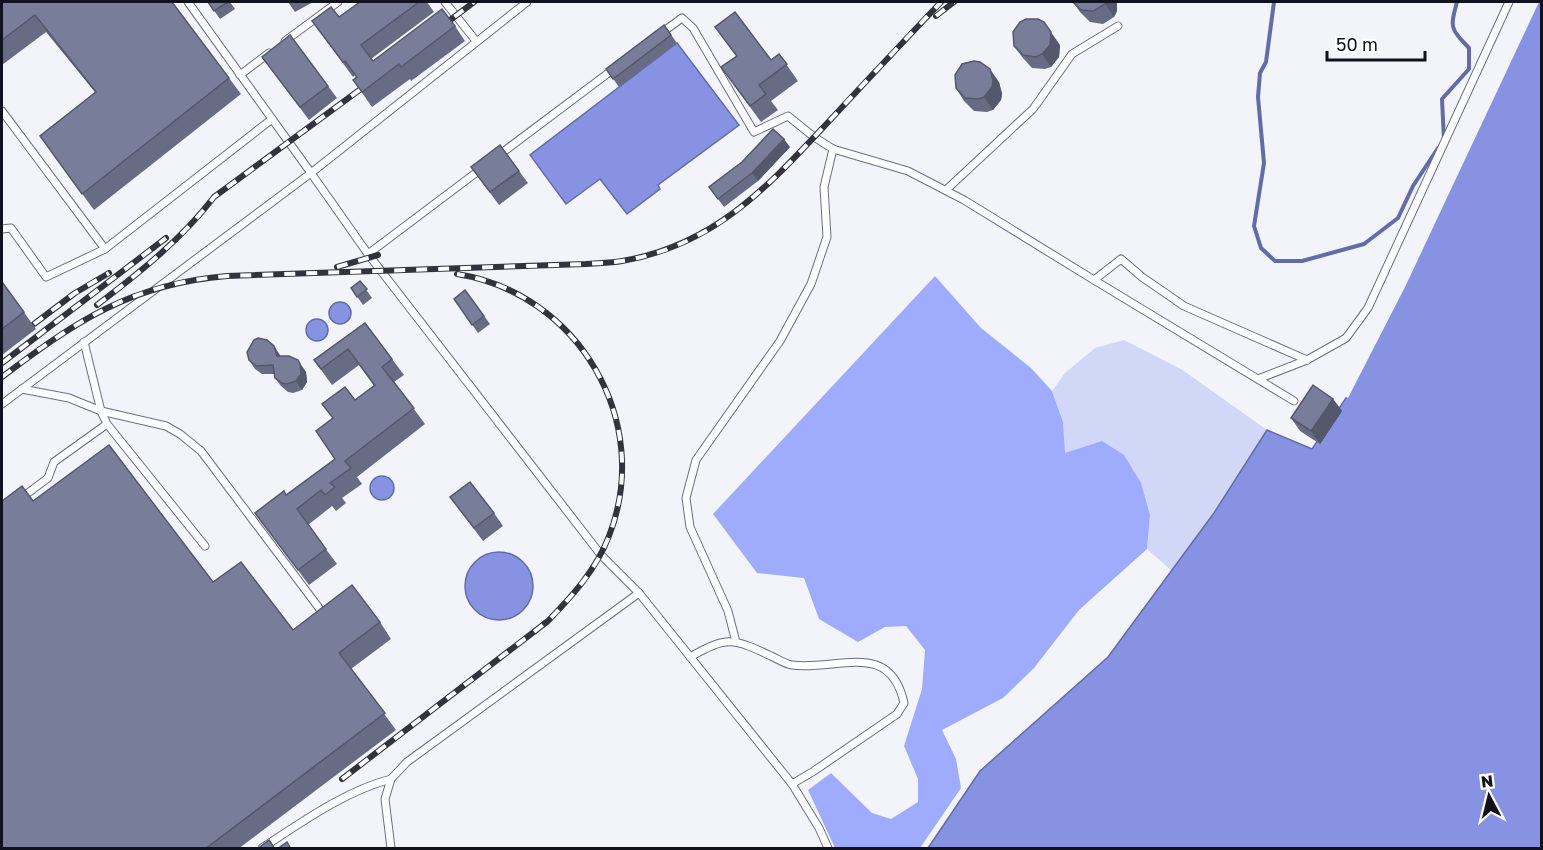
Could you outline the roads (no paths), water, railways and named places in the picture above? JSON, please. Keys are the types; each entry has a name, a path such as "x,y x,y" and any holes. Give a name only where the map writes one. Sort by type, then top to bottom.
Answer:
{"lane":[{"path":"188,2 368,254 601,555 639,593 792,784 819,828 828,849"},
{"path":"240,75 338,2"},
{"path":"445,2 476,41"},
{"path":"2,404 311,173 527,2"},
{"path":"1258,379 1307,360 1346,338 1368,308 1509,2"},
{"path":"653,39 682,18 693,28 754,132 788,116 833,149 908,171 946,190 1294,401"},
{"path":"946,190 1033,109 1072,54 1118,26"},
{"path":"368,254 625,61"},
{"path":"2,111 105,249"},
{"path":"2,229 11,228 46,277 105,249 272,119"},
{"path":"736,642 728,611 690,528 686,498 696,460 780,341 811,284 827,237 824,187 833,149"},
{"path":"1094,280 1121,259 1142,277 1184,306 1307,360"},
{"path":"84,342 100,411 107,424 205,546"},
{"path":"22,389 69,398 100,411 166,426 180,434 201,451 322,612"},
{"path":"11,506 48,478 54,462 107,424"},
{"path":"390,849 384,798 391,779 407,762 639,593"},
{"path":"690,657 710,645 727,640 747,645 789,665 810,666 864,662 880,666 895,678 901,688 904,703 897,714 792,784"},
{"path":"262,849 303,822 369,785 391,779"}],"waterway":[{"path":"1274,2 1266,62 1260,73 1258,97 1264,163 1254,226 1261,248 1275,261 1302,261 1364,244 1398,218 1413,186 1438,148"},
{"path":"1444,140 1442,99 1469,69 1469,48 1453,27 1457,2"}],"railway":[{"path":"437,30 474,2"},
{"path":"2,377 55,339 106,308 162,287 193,280 227,276 608,263 656,253 714,226 763,188 941,2"},
{"path":"936,16 954,2"},
{"path":"97,305 174,241 214,197 373,80"},
{"path":"2,363 166,238"},
{"path":"337,267 378,255"},
{"path":"34,324 75,293 109,273"},
{"path":"342,779 548,621 575,592 598,560 609,536 620,493 621,449 613,408 595,369 570,335 538,307 500,286 457,274"}]}
